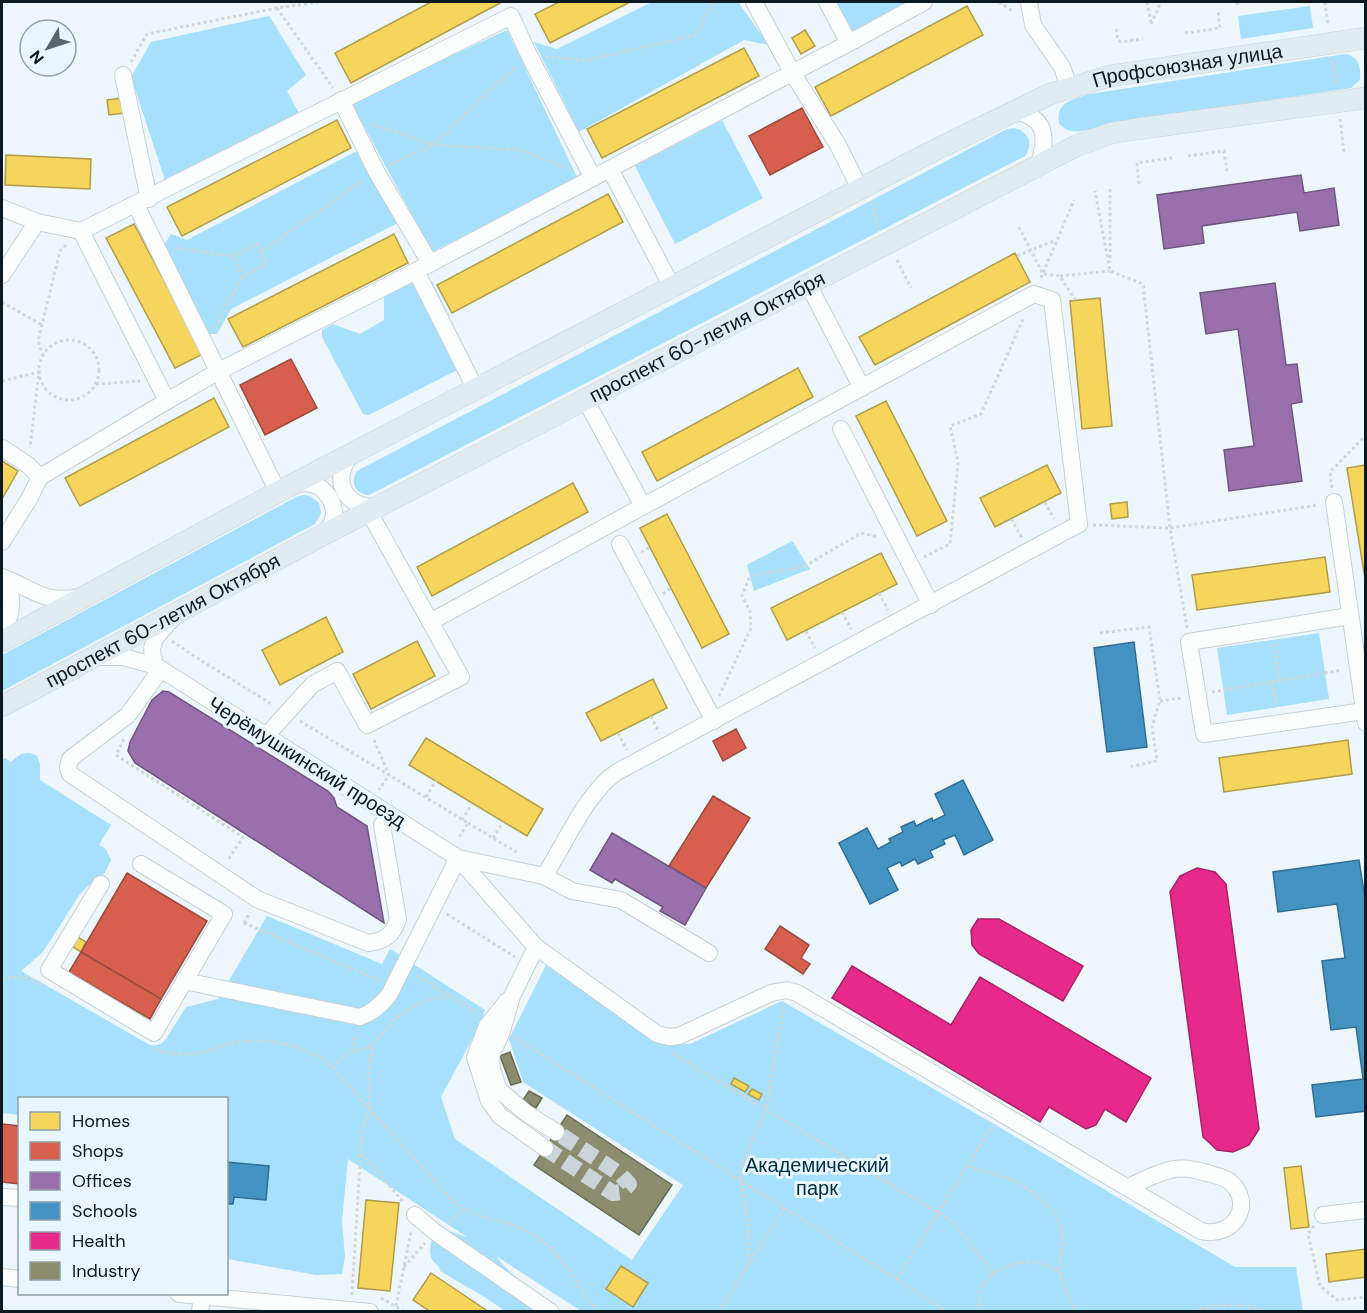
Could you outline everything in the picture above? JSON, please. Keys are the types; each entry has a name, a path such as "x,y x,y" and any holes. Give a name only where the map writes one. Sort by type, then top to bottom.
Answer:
{"main road":[{"name":"Профсоюзная улица","path":"1013,111 1069,87 1110,76 1365,38"},
{"path":"1039,164 1076,146 1113,134 1365,98"},
{"path":"2,641 285,489 672,287 867,194 1013,111"},
{"name":"проспект 60-летия Октября","path":"2,706 321,536 1039,164"}],"street":[{"path":"754,2 793,74 867,194"},
{"path":"826,2 849,42"},
{"path":"34,471 219,371 793,74 924,2"},
{"path":"1029,2 1033,25 1062,67 1069,87"},
{"path":"2,208 37,222 81,231 143,202 341,100 511,9 529,55 593,178"},
{"path":"123,75 143,202 156,245 219,371 285,489 306,483 320,487 330,497 334,511 331,525 321,536"},
{"path":"341,100 423,267 476,390"},
{"path":"1013,111 1025,113 1036,120 1043,129 1044,150 1039,164"},
{"path":"610,169 672,287"},
{"path":"2,275 37,222"},
{"path":"81,231 167,401"},
{"path":"808,284 862,388"},
{"path":"430,622 1034,294 1052,300 1079,524 617,772 605,780 594,794 544,876"},
{"path":"585,399 643,506"},
{"path":"842,429 931,605"},
{"path":"2,448 34,471"},
{"path":"266,736 312,685 337,671 367,725 461,677 430,622 373,509 359,506 346,495 341,478 345,462 351,455"},
{"path":"2,542 29,499 34,471"},
{"path":"1334,502 1350,616 1361,667 1365,717 1278,723 1204,734 1189,642 1350,616"},
{"path":"620,544 714,721"},
{"path":"2,578 52,600 86,596"},
{"path":"2,578 10,594 8,621 2,633"},
{"path":"181,610 152,645 152,657 158,667 128,715 70,759 68,768 74,779 257,899 368,943 379,942 389,936 398,919 385,820"},
{"name":"Черёмушкинский проезд","path":"87,659 104,656 123,657 158,667 370,802 385,820 454,855"},
{"path":"454,855 544,876 572,891 621,900 709,953"},
{"path":"454,855 536,947 657,1034 669,1037 679,1036 771,993 787,990 807,999 1201,1231 1221,1232 1231,1226 1239,1214 1241,1204 1237,1190 1228,1180 1194,1169 1176,1168 1128,1187"},
{"path":"184,981 360,1017 385,1000 403,967 454,855"},
{"path":"101,884 49,970 154,1033 224,914 141,864"},
{"path":"536,947 512,996 501,1034 491,1056 492,1070 499,1090 526,1113 556,1132"},
{"path":"512,996 490,1021 475,1057 489,1101 500,1116 545,1148"},
{"path":"2,1197 18,1198"},
{"path":"1323,1215 1365,1210"},
{"path":"415,1215 435,1232 551,1311"},
{"path":"2,1277 18,1279"},
{"path":"183,1295 201,1304 370,1311"}],"path":[{"path":"123,75 147,34 318,2"},
{"path":"261,252 376,171 434,145 478,100 529,55 588,60 697,35 712,2"},
{"path":"1147,2 1152,24 1161,2"},
{"path":"1237,2 1238,8"},
{"path":"1325,2 1328,26"},
{"path":"277,8 341,100"},
{"path":"1185,33 1220,28 1218,11"},
{"path":"1116,29 1118,40 1121,42 1143,39"},
{"path":"1332,56 1336,90"},
{"path":"1339,116 1344,153"},
{"path":"350,117 434,145 520,150 593,178"},
{"path":"1188,156 1224,151 1227,171"},
{"path":"1139,184 1137,163 1172,158"},
{"path":"1110,189 1110,271"},
{"path":"1095,191 1110,271"},
{"path":"867,194 874,219 881,231"},
{"path":"909,564 950,544 958,462 950,426 981,414 1074,200"},
{"path":"1019,227 1043,274"},
{"path":"34,471 39,372 42,356 38,341 60,251 81,231"},
{"path":"1017,256 1056,240"},
{"path":"156,245 233,256 257,244 267,264 243,276 205,344"},
{"path":"894,255 911,288"},
{"path":"233,256 243,276"},
{"path":"1043,274 1060,276 1110,271 1143,284 1170,528 1189,642"},
{"path":"1060,276 1075,300"},
{"path":"2,302 42,325"},
{"path":"39,372 42,384 56,397 68,400 87,394 96,384 99,369 96,356 84,343 65,340 56,343 42,356"},
{"path":"2,381 39,372"},
{"path":"96,384 156,380"},
{"path":"1079,524 1170,528 1334,502 1330,472 1365,435"},
{"path":"705,703 720,695 751,628 750,611 742,596 750,576 803,567 861,533 897,541"},
{"path":"1100,633 1149,627 1160,701 1152,726 1157,761 1128,767"},
{"path":"1272,628 1280,681"},
{"path":"171,640 520,855"},
{"path":"1160,701 1361,667"},
{"path":"1273,682 1278,723"},
{"path":"367,725 389,775"},
{"path":"126,736 116,755 243,837 228,861"},
{"path":"370,802 389,775"},
{"path":"426,797 436,781"},
{"path":"462,820 472,804"},
{"path":"493,838 503,822"},
{"path":"454,855 468,823"},
{"path":"246,918 244,923 384,982"},
{"path":"403,967 948,1311"},
{"path":"2,979 25,976 44,988"},
{"path":"748,1263 749,1229 741,1181 742,1163 766,1110 787,990"},
{"path":"352,1309 362,1131 369,1109 369,1069 373,1045 406,1010 431,999 452,997"},
{"path":"150,1048 172,1054 190,1054 240,1042 270,1041 306,1049 324,1059 453,1201 464,1210 482,1217 508,1222 543,1241 568,1267 598,1311"},
{"path":"333,1068 352,1052 373,1045"},
{"path":"766,1110 952,1221 994,1274"},
{"path":"897,1279 994,1124"},
{"path":"361,1151 415,1215 402,1268 396,1306"},
{"path":"968,1166 1016,1181 1036,1195 1055,1213 1063,1230 1060,1272 1076,1311"},
{"path":"719,1311 784,1208"},
{"path":"1323,1215 1308,1234 1320,1286 1337,1300 1365,1297"},
{"path":"402,1268 435,1232"},
{"path":"980,1311 981,1289 994,1274 1014,1264 1040,1263 1060,1272"},
{"path":"1188,1311 1232,1304 1267,1311"}],"green space":[{"path":"652,2 738,2 769,45 744,40 579,132 534,42 557,49"},
{"path":"836,2 908,2 852,31"},
{"path":"1310,6 1313,28 1241,39 1238,16"},
{"path":"269,16 306,75 287,91 299,113 165,180 131,77 151,42"},
{"path":"507,30 577,177 432,252 351,102"},
{"path":"1345,54 1356,60 1360,71 1360,80 1351,88 1108,124 1082,131 1069,130 1059,123 1060,110 1067,102 1090,94"},
{"path":"722,120 763,198 675,244 635,166"},
{"path":"1014,128 1023,132 1028,139 1029,147 1025,156 369,495 360,493 355,487 354,480 357,471 1007,129"},
{"path":"357,151 364,154 396,213 396,224 231,309 217,334 207,334 163,246 171,234 187,240"},
{"path":"410,277 432,281 450,318 459,369 369,415 363,414 322,337 322,330 333,324 360,334 384,320 384,295"},
{"path":"305,495 319,503 321,513 315,524 2,691 2,655 298,496"},
{"path":"792,541 810,569 754,591 747,565"},
{"path":"1319,633 1329,699 1227,715 1217,648"},
{"name":"Академический парк","path":"30,753 37,756 40,764 40,780 111,825 99,845 106,849 111,860 105,873 80,894 43,952 21,971 150,1045 155,1045 161,1044 166,1039 186,1007 218,999 267,916 382,964 390,949 485,1010 481,1023 441,1097 455,1139 632,1260 683,1185 523,1082 509,1039 546,965 663,1040 676,1044 690,1044 782,1001 1235,1267 1296,1267 1303,1311 581,1311 496,1256 516,1278 560,1311 505,1311 440,1271 432,1259 430,1250 434,1234 448,1231 467,1237 348,1159 342,1221 345,1256 342,1274 316,1275 228,1259 228,1097 18,1097 18,1115 2,1113 2,760 5,758 11,762 21,754"}],"building: Homes":[{"path":"431,2 502,2 351,83 335,53"},
{"path":"559,2 630,2 550,43 535,14"},
{"path":"967,6 983,35 831,116 815,87"},
{"path":"805,30 815,46 801,54 792,38"},
{"path":"744,48 759,76 602,158 587,129"},
{"path":"122,98 124,113 109,115 107,100"},
{"path":"337,120 351,148 182,236 167,207"},
{"path":"6,155 91,159 90,189 5,185"},
{"path":"608,194 623,222 452,313 437,285"},
{"path":"134,224 203,354 175,368 106,238"},
{"path":"394,234 408,263 243,347 228,319"},
{"path":"1015,253 1030,282 875,365 859,337"},
{"path":"1100,298 1112,426 1082,429 1070,301"},
{"path":"798,368 813,397 657,481 642,452"},
{"path":"214,398 229,427 80,506 65,478"},
{"path":"886,401 947,521 917,536 856,416"},
{"path":"2,461 18,471 2,499"},
{"path":"1047,465 1061,493 995,527 980,498"},
{"path":"1366,465 1366,585 1347,468"},
{"path":"573,483 588,512 432,596 417,567"},
{"path":"1127,502 1128,517 1112,519 1110,504"},
{"path":"667,514 729,634 702,648 640,528"},
{"path":"881,553 897,584 787,640 771,608"},
{"path":"1325,557 1330,592 1197,610 1192,575"},
{"path":"326,617 343,652 280,685 262,650"},
{"path":"417,641 435,676 371,709 353,674"},
{"path":"653,679 667,708 601,741 586,713"},
{"path":"426,738 543,809 527,836 409,765"},
{"path":"1348,740 1352,774 1224,792 1219,758"},
{"path":"78,937 86,942 81,952 73,947"},
{"path":"734,1078 749,1086 745,1092 731,1084"},
{"path":"752,1089 762,1094 759,1100 748,1094"},
{"path":"1301,1166 1309,1227 1291,1229 1284,1168"},
{"path":"366,1200 399,1203 390,1291 358,1288"},
{"path":"1366,1249 1366,1277 1329,1282 1326,1254"},
{"path":"621,1266 648,1283 633,1307 606,1289"},
{"path":"431,1273 489,1312 431,1312 413,1300"}],"building: Shops":[{"path":"802,108 823,147 770,175 749,136"},
{"path":"291,359 317,408 265,435 240,385"},
{"path":"736,729 746,748 723,761 713,741"},
{"path":"713,796 750,818 706,888 669,866"},
{"path":"127,873 207,921 161,999 81,952"},
{"path":"780,926 809,945 801,958 810,964 803,974 765,949"},
{"path":"81,952 161,999 150,1019 69,972"},
{"path":"2,1124 18,1126 18,1184 2,1182"}],"building: Offices":[{"path":"1301,175 1304,193 1334,188 1339,225 1300,231 1297,212 1202,226 1204,243 1164,249 1157,195"},
{"path":"1275,283 1286,365 1297,364 1302,402 1291,404 1302,481 1229,491 1224,450 1254,446 1238,329 1206,334 1200,293"},
{"path":"163,691 169,692 328,791 337,807 367,826 384,923 135,763 128,751 130,742 152,700"},
{"path":"612,833 706,888 685,925 660,911 663,907 615,879 612,883 590,870"}],"building: Schools":[{"path":"1134,642 1147,747 1107,752 1094,648"},
{"path":"963,780 993,840 964,855 955,835 943,840 945,844 930,851 933,857 918,864 915,859 902,866 900,862 887,868 898,890 870,904 839,843 867,828 878,849 891,842 889,839 903,832 901,827 914,821 916,826 932,818 933,821 945,815 935,794"},
{"path":"1359,860 1366,905 1366,1111 1316,1117 1312,1085 1363,1079 1356,1027 1331,1030 1322,961 1345,958 1337,904 1278,912 1273,872"},
{"path":"228,1162 269,1166 266,1200 234,1197 233,1204 228,1204"}],"building: Health":[{"path":"1197,868 1215,872 1226,884 1259,1129 1249,1145 1233,1152 1217,1150 1203,1137 1170,892 1180,876"},
{"path":"978,919 999,919 1083,966 1063,1001 979,954 972,945 971,930"},
{"path":"852,966 951,1025 980,977 1151,1078 1126,1122 1105,1109 1096,1125 1086,1129 1049,1107 1040,1122 832,998"}],"building: Industry":[{"path":"510,1052 521,1082 511,1085 500,1056"},
{"path":"529,1091 542,1098 536,1108 523,1100"},
{"path":"567,1115 672,1185 639,1235 534,1165"}],"tunnel":[{"path":"545,1148 613,1193 621,1192 629,1184 620,1174 556,1132"}]}
